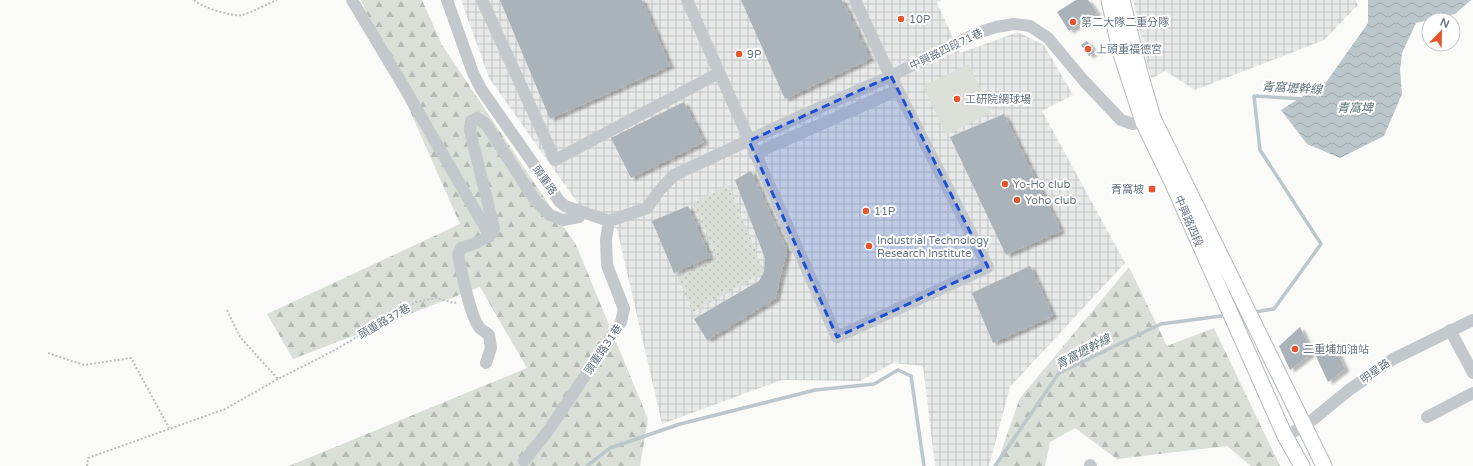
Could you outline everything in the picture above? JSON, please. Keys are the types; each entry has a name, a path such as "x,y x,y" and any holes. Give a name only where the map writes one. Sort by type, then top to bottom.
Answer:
{"main road":[{"name":"中興路四段","path":"1109,0 1120,51 1172,182 1286,436 1302,466"},
{"name":"中興路四段","path":"1122,0 1140,73 1148,120 1305,426 1324,466"}],"street":[{"path":"352,0 490,236"},
{"name":"頭重路","path":"447,0 473,73 481,89 560,202 565,206 609,221"},
{"path":"482,0 556,160 719,73"},
{"path":"687,0 754,154 837,337 988,267 890,76 855,0"},
{"name":"中興路四段71巷","path":"609,221 647,208 659,191 674,175 890,76 977,33 996,27 1014,24 1030,26 1048,38 1093,91 1121,120 1133,124 1148,120"},
{"path":"754,154 898,90"},
{"path":"486,363 491,348 489,334 479,328 469,300 458,255 461,248 490,236 494,228 470,131 471,121 477,118 486,124 535,200 550,215 563,220 579,217"},
{"name":"頭重路31巷","path":"524,461 548,431 621,322 624,309 607,265 606,240 609,221"},
{"name":"明星路","path":"1286,436 1305,426 1349,390 1393,359 1473,320"},
{"path":"1450,330 1473,373"},
{"path":"1427,417 1473,393"}],"path":[{"path":"194,0 198,4 218,12 240,16 277,0"},
{"name":"頭重路37巷","path":"87,466 88,458 225,409 278,379 335,350 416,302 437,298 454,303 469,300"},
{"path":"227,310 240,337 278,379"},
{"path":"48,353 84,365 131,358 169,428"}],"highlighted area":[{"path":"891,76 988,267 837,337 749,141"}],"shaded area":[{"name":"Industrial Technology Research Institute","path":"461,0 941,0 937,3 960,53 1018,32 1044,45 1073,95 1042,111 1125,263 1010,387 989,466 935,466 923,366 893,363 860,381 782,380 662,424 617,229 584,212 489,78"},
{"path":"1133,0 1355,0 1358,5 1324,40 1195,90 1165,71 1151,79"}],"green space":[{"path":"361,0 422,0 442,45 576,245 648,419 640,466 289,466 527,368 480,287 293,359 267,314 460,224"},
{"name":"工研院網球場","path":"969,64 991,113 946,135 923,86"},
{"path":"729,185 764,272 693,312 678,278 717,258 693,203"},
{"path":"1129,267 1167,346 1214,328 1280,466 1251,466 1227,446 1117,459 1075,428 1050,442 1045,466 996,466 1020,398"}],"water":[{"name":"青窩埤","path":"1368,0 1471,0 1457,12 1421,12 1421,22 1416,23 1402,53 1400,70 1402,94 1384,136 1340,158 1307,144 1281,110 1327,81 1368,23"}],"building":[{"path":"500,0 642,0 670,66 550,119"},
{"path":"741,0 842,0 870,59 785,99"},
{"name":"第二大隊二重分隊","path":"1076,0 1088,0 1097,13 1069,31 1057,12"},
{"name":"上頭重福德宮","path":"1087,41 1095,52 1089,56 1081,45"},
{"path":"684,102 704,142 631,178 611,138"},
{"name":"Yo-Ho club","path":"1004,114 1061,231 1006,255 950,137"},
{"path":"751,171 787,250 775,299 707,340 694,319 759,281 764,272 765,258 735,180"},
{"path":"688,206 710,257 674,273 652,221"},
{"path":"1030,266 1053,316 993,343 972,293"},
{"name":"二重埔加油站","path":"1300,327 1312,353 1290,370 1279,346"},
{"name":"二重埔加油站","path":"1332,341 1345,369 1328,382 1315,354"}],"waterway":[{"name":"青窩壢幹線","path":"1254,312 1274,309 1321,244 1260,150 1254,96 1304,99"},
{"name":"青窩壢幹線","path":"995,466 1059,373 1161,324 1221,316"},
{"path":"587,466 610,448 680,424 815,390 874,384 898,370 911,376 924,466"}],"place":[{"name":"10P","path":"901,19"},
{"name":"第二大隊二重分隊","path":"1073,22"},
{"name":"上頭重福德宮","path":"1088,49"},
{"name":"9P","path":"739,54"},
{"name":"工研院網球場","path":"957,99"},
{"name":"Yo-Ho club","path":"1005,184"},
{"name":"青窩坡","path":"1152,189"},
{"name":"Yoho club","path":"1017,200"},
{"name":"11P","path":"866,211"},
{"name":"Industrial Technology Research Institute","path":"869,246"},
{"name":"二重埔加油站","path":"1295,349"}]}
